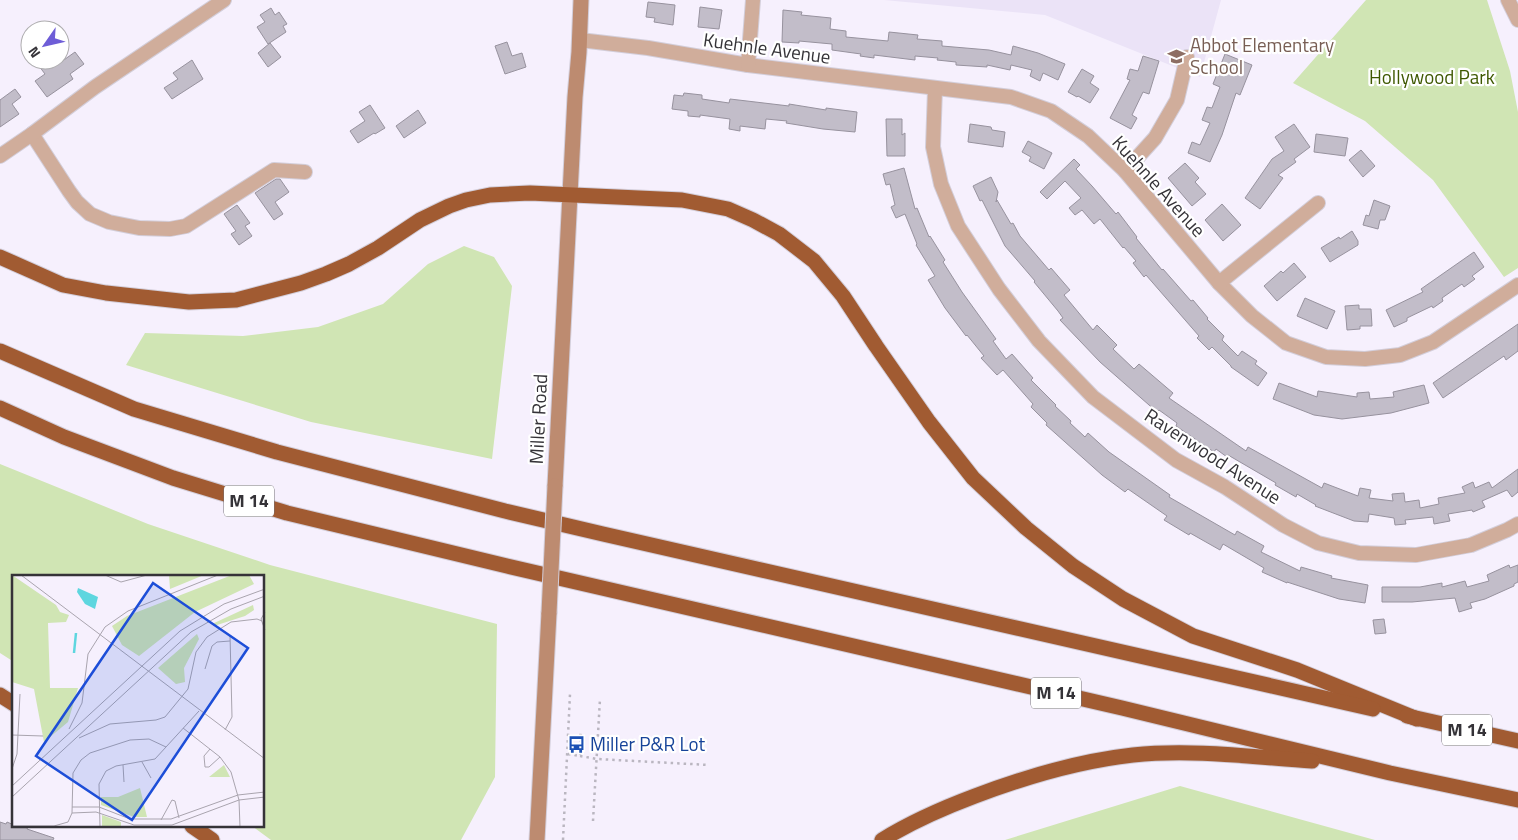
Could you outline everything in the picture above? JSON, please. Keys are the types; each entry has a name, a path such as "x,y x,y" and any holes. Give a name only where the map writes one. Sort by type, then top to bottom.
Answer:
{"highway":[{"path":"0,257 63,285 106,293 189,302 236,300 302,282 349,264 378,248 420,220 449,206 490,195 570,194 682,200 728,209 779,234 814,261 843,296 929,422 973,478 1026,528 1073,566 1123,599 1193,636 1297,670 1417,719"},
{"name":"M 14","path":"0,351 134,409 277,452 585,530 1518,741"},
{"name":"M 14","path":"0,408 64,437 173,478 287,513 1358,765 1518,800"},
{"path":"0,695 12,703"},
{"path":"882,840 899,829 952,805 1016,780 1079,764 1133,755 1229,755 1358,765"},
{"path":"195,828 212,840"}],"main road":[{"name":"Miller Road","path":"537,840 570,194 580,40 580,0"}],"street":[{"path":"0,156 95,87 224,0"},
{"path":"748,65 753,0"},
{"path":"1508,0 1518,20"},
{"name":"Kuehnle Avenue","path":"580,40 648,48 748,65 1011,97 1051,111 1088,136 1125,171 1219,283 1252,316 1286,343 1326,357 1365,359 1400,355 1433,342 1518,285"},
{"path":"1125,171 1156,138 1177,100 1187,57"},
{"name":"Ravenwood Avenue","path":"935,89 933,147 941,184 958,226 999,289 1039,341 1093,396 1176,460 1225,487 1283,525 1318,543 1359,553 1416,555 1471,545 1518,524"},
{"path":"32,134 69,191 77,202 90,214 109,222 139,228 170,229 186,226 274,170 305,172"},
{"path":"1219,283 1318,202"}],"path":[{"path":"563,840 570,694"},
{"path":"593,822 600,700"},
{"path":"576,735 582,735 580,756"},
{"path":"568,754 597,759 709,766"}],"shaded area":[{"name":"Abbot Elementary School","path":"884,0 1221,0 1200,77 1045,15"}],"green space":[{"name":"Hollywood Park","path":"1366,0 1487,0 1510,71 1518,112 1518,268 1504,277 1433,180 1365,121 1293,83"},
{"path":"464,246 494,257 512,286 492,459 311,422 126,365 145,333 243,336 318,327 383,304 428,264"},
{"path":"0,464 148,524 270,565 497,624 495,777 461,840 271,840 255,828 265,828 265,575 12,575 12,661 0,653"},
{"path":"1180,786 1375,840 1005,840"}],"building":[{"path":"648,2 675,5 673,25 654,22 655,18 646,17"},
{"path":"700,7 722,10 719,29 698,27"},
{"path":"271,8 275,15 279,12 287,24 283,26 286,32 268,44 257,27 265,22 260,15"},
{"path":"783,10 802,12 801,15 831,18 830,29 846,31 846,37 888,41 889,32 918,35 917,39 942,41 942,46 989,50 1011,55 1013,46 1038,53 1065,64 1058,80 1043,73 1040,81 1030,76 1032,70 1011,65 1010,70 987,65 987,67 956,65 956,62 937,60 938,58 915,56 915,60 874,55 874,58 832,50 832,44 799,41 799,43 782,42"},
{"path":"507,42 512,56 522,53 526,67 505,74 495,46"},
{"path":"270,43 281,57 268,67 258,53"},
{"path":"75,52 84,64 70,74 73,79 47,97 35,81 45,74 42,70 70,70 70,56"},
{"path":"1225,54 1252,65 1240,95 1236,93 1222,135 1210,162 1188,153 1192,142 1200,145 1210,123 1202,120 1207,107 1212,108 1220,87 1213,84"},
{"path":"1143,56 1159,61 1149,94 1143,92 1132,115 1137,118 1131,129 1110,118 1130,80 1127,79 1130,69 1138,71"},
{"path":"192,60 203,79 172,99 164,88 178,79 173,73"},
{"path":"1082,69 1094,76 1090,83 1099,89 1090,103 1068,92"},
{"path":"15,89 21,97 12,104 19,114 0,127 0,100"},
{"path":"684,93 702,95 702,99 729,103 730,99 857,112 855,132 823,129 786,123 787,121 766,119 765,129 740,126 740,131 729,129 730,119 700,115 700,117 688,116 688,111 672,109 674,95 683,96"},
{"path":"370,105 385,128 358,143 350,131 365,121 359,112"},
{"path":"418,110 426,123 404,138 396,126"},
{"path":"886,119 902,119 902,135 905,133 905,156 887,156"},
{"path":"970,124 991,127 992,130 1005,132 1003,147 968,142"},
{"path":"1294,124 1310,147 1294,159 1296,162 1278,175 1283,178 1260,209 1245,198 1272,159 1284,151 1275,137"},
{"path":"1316,134 1348,138 1345,156 1314,152"},
{"path":"1028,141 1052,153 1044,169 1029,161 1031,157 1022,152"},
{"path":"1361,150 1375,166 1363,177 1349,160"},
{"path":"1074,159 1080,165 1076,169 1116,214 1118,212 1162,270 1191,301 1193,300 1207,319 1224,336 1222,340 1238,356 1242,351 1257,361 1255,364 1267,373 1258,386 1231,367 1212,347 1209,350 1197,338 1199,336 1146,275 1144,277 1133,263 1136,261 1100,219 1094,224 1082,210 1075,215 1069,208 1081,198 1065,181 1047,199 1040,192"},
{"path":"1185,163 1199,178 1195,182 1206,194 1192,206 1168,178"},
{"path":"904,168 915,209 917,208 929,237 945,260 943,262 962,292 996,339 993,341 1006,359 1012,354 1033,378 1031,380 1071,421 1070,423 1085,437 1088,433 1109,452 1170,495 1169,497 1235,535 1237,531 1264,546 1261,552 1300,571 1301,567 1332,576 1331,578 1368,585 1365,603 1339,599 1287,583 1262,572 1264,568 1223,544 1220,550 1190,533 1189,535 1164,520 1167,516 1128,489 1125,492 1102,475 1046,425 1047,423 1031,407 1033,404 1003,370 997,375 981,358 984,356 945,308 928,280 935,276 916,245 905,214 896,218 891,207 895,205 890,184 886,185 883,174"},
{"path":"991,177 998,192 996,202 997,200 1020,236 1049,270 1051,268 1070,290 1064,295 1093,330 1097,325 1117,345 1113,349 1134,369 1139,364 1173,393 1169,398 1246,451 1248,447 1322,488 1324,483 1358,496 1360,488 1371,490 1369,498 1393,501 1392,494 1404,493 1405,502 1419,500 1420,508 1439,504 1438,498 1465,493 1462,487 1473,482 1475,488 1489,482 1492,488 1518,469 1518,492 1512,497 1507,490 1482,501 1485,507 1473,512 1472,510 1448,514 1450,521 1434,524 1433,517 1405,520 1406,524 1395,525 1394,518 1369,514 1368,522 1354,521 1315,506 1297,494 1296,497 1228,455 1227,457 1216,449 1214,452 1176,426 1177,423 1159,410 1157,412 1100,362 1060,320 1063,318 1058,311 1005,246 982,200 980,201 973,186"},
{"path":"276,179 280,179 289,192 275,202 283,214 274,220 255,193"},
{"path":"1374,200 1390,206 1385,220 1380,220 1378,229 1363,225 1366,215 1369,216"},
{"path":"1222,204 1241,225 1223,241 1205,220"},
{"path":"237,205 250,223 245,226 252,236 239,245 231,234 236,231 224,214"},
{"path":"1352,231 1358,241 1358,245 1330,262 1321,248"},
{"path":"1474,252 1484,267 1472,276 1475,279 1464,287 1462,284 1442,298 1443,301 1433,308 1432,306 1407,318 1407,321 1394,327 1386,310 1423,292 1421,289"},
{"path":"1294,263 1306,277 1277,301 1264,286 1281,271 1283,273"},
{"path":"1305,298 1335,311 1327,329 1297,316"},
{"path":"1359,305 1359,309 1371,309 1372,326 1360,326 1360,329 1347,330 1345,306"},
{"path":"1518,324 1518,351 1506,360 1504,356 1443,398 1433,383"},
{"path":"1279,383 1317,397 1318,391 1357,397 1357,393 1369,392 1370,399 1394,397 1393,392 1424,385 1429,403 1391,413 1342,419 1314,415 1273,399"},
{"path":"1509,565 1510,568 1518,565 1518,582 1514,586 1485,599 1470,603 1472,608 1459,612 1455,598 1412,602 1382,602 1382,587 1420,587 1442,583 1442,587 1465,581 1467,587 1489,581 1487,575"},
{"path":"1384,619 1386,633 1375,634 1373,620"},
{"path":"0,822 12,824 12,828 27,828 54,838 53,840 0,840"}],"place":[{"name":"Abbot Elementary School","path":"1176,56"},
{"name":"Miller P&R Lot","path":"576,744"}]}
